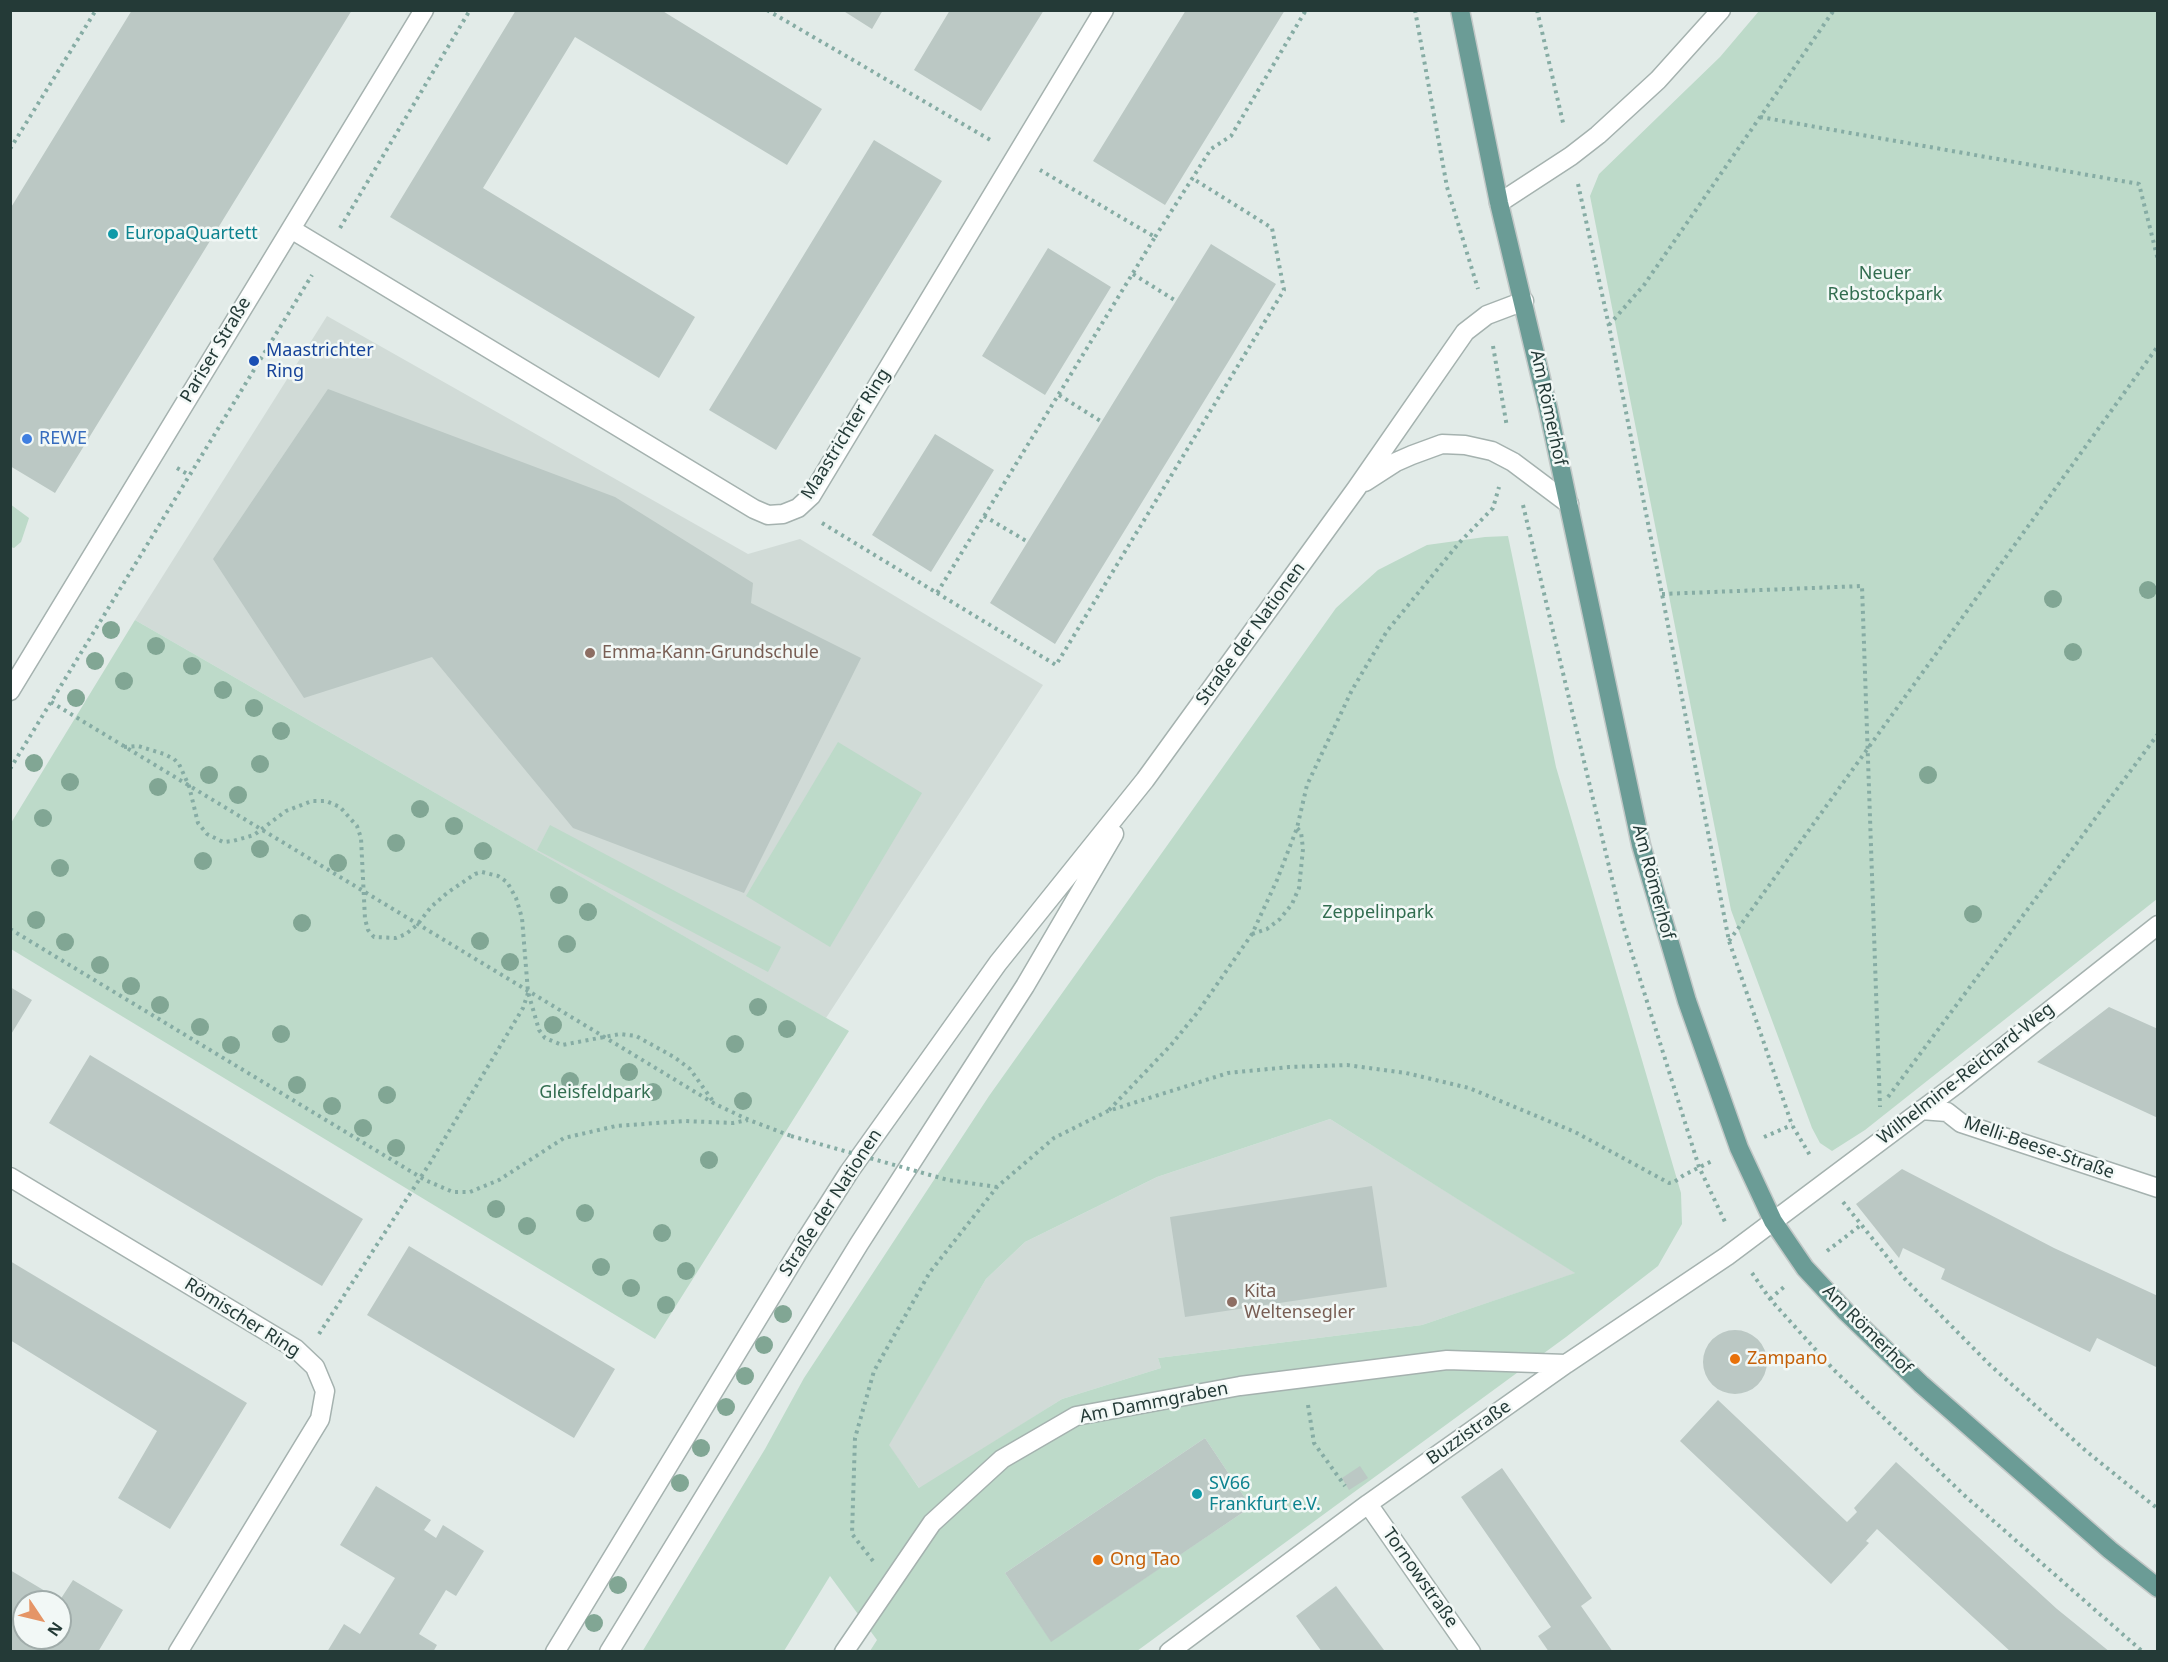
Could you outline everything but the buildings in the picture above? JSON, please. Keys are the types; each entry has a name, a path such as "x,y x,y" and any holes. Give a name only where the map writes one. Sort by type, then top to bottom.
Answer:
{"main road":[{"name":"Am Römerhof","path":"1460,10 1498,203 1524,301 1641,845 1687,1001 1739,1148 1773,1221 1805,1268 1846,1312 1912,1376 2110,1550 2157,1588"}],"street":[{"name":"Pariser Straße","path":"10,691 424,10"},
{"name":"Maastrichter Ring","path":"291,229 754,509 768,515 783,514 798,508 811,496 1104,10"},
{"path":"1498,203 1571,156 1658,80 1721,10"},
{"name":"Straße der Nationen","path":"555,1652 849,1172 998,963 1145,780 1356,489 1465,332 1486,315 1524,301"},
{"name":"Straße der Nationen","path":"1356,489 1396,462 1442,444 1465,445 1492,451 1513,462 1569,504"},
{"name":"Straße der Nationen","path":"609,1652 859,1244 1026,986 1145,780"},
{"name":"Wilhelmine-Reichard-Weg","path":"1773,1221 1921,1110 2157,925"},
{"name":"Melli-Beese-Straße","path":"1921,1110 1947,1112 1961,1123 2157,1188"},
{"name":"Römischer Ring","path":"10,1177 296,1349 315,1367 326,1391 320,1419 178,1652"},
{"name":"Buzzistraße","path":"1170,1652 1365,1507 1566,1364 1727,1256 1773,1221"},
{"name":"Am Dammgraben","path":"844,1652 932,1522 1002,1459 1076,1416 1240,1386 1447,1360 1566,1364"},
{"name":"Tornowstraße","path":"1365,1507 1471,1652"}],"path":[{"path":"10,149 96,10"},
{"path":"10,769 327,251 470,10"},
{"path":"767,10 1155,237"},
{"path":"937,593 1192,178 1211,149 1231,136 1306,10"},
{"path":"1415,10 1447,187"},
{"path":"1537,10 1609,326 1729,941 1792,1125 1826,1181 1905,1279 1989,1364 2157,1509"},
{"path":"1609,326 1644,285 1834,10"},
{"path":"1760,117 2139,184 2157,260"},
{"path":"798,508 1056,665 1284,290 1272,228 1192,178"},
{"path":"1132,274 1176,301"},
{"path":"1729,941 2157,346"},
{"path":"1059,395 1102,422"},
{"path":"1108,1111 1171,1045 1197,1013 1252,934 1277,880 1297,828 1307,785 1352,690 1394,623 1459,543 1493,508 1500,490 1492,451"},
{"path":"984,516 1028,542"},
{"path":"1662,594 1862,586 1880,1108 2157,734"},
{"path":"51,702 716,1104 791,1136 948,1180 997,1187"},
{"path":"124,747 145,747 174,759 179,764 189,786 198,823 207,834 215,839 232,842 254,835 286,811 312,801 326,801 340,807 357,826 361,838 365,919 368,930 374,937 396,938 405,934 417,925 431,907 462,881 482,872 498,876 507,882 516,898 522,918 528,992 539,1030 545,1038 562,1046 620,1034 636,1036 674,1057 690,1069 716,1104"},
{"path":"1252,934 1280,919 1292,904 1299,888 1303,849 1301,832 1297,828"},
{"path":"10,929 421,1177 453,1192 482,1188 516,1171 564,1138 616,1126 684,1121 733,1123 749,1120"},
{"path":"304,1357 421,1177 523,1008 528,992"},
{"path":"890,1583 852,1534 855,1438 874,1371 925,1282 997,1187 1054,1138 1108,1111 1228,1073 1289,1067 1347,1065 1406,1073 1469,1088 1575,1132 1669,1183 1684,1174"},
{"path":"1770,1299 1833,1369 1964,1495 2143,1652"},
{"path":"1304,1378 1314,1443 1365,1507"}],"shaded area":[{"name":"Emma-Kann-Grundschule","path":"327,316 748,554 800,539 1043,685 826,1018 135,620"},
{"name":"Kita Weltensegler","path":"1330,1119 1576,1273 1422,1325 1158,1358 1161,1368 1062,1399 920,1489 888,1445 986,1279 1025,1242 1157,1177"}],"green space":[{"name":"Neuer Rebstockpark","path":"1759,11 2157,11 2157,899 1865,1130 1832,1151 1820,1143 1812,1128 1731,910 1590,196 1599,174 1720,57"},
{"path":"10,504 29,518 21,542 14,548 11,547"},
{"name":"Zeppelinpark","path":"1508,536 1556,767 1681,1193 1682,1224 1658,1266 1566,1337 1137,1651 870,1651 877,1640 830,1576 784,1651 642,1652 765,1449 804,1378 989,1096 1336,608 1378,570 1427,545","holes":["1330,1119 1575,1273 1422,1325 1158,1358 1161,1368 1062,1399 919,1488 889,1445 986,1279 1025,1242 1157,1177","1205,1438 1251,1507 1051,1641 1005,1573"]},
{"name":"Gleisfeldpark","path":"135,620 849,1031 655,1339 11,949 11,823"},
{"path":"838,742 922,793 830,947 746,896"},
{"path":"550,825 781,947 768,972 537,850"}],"place":[{"name":"EuropaQuartett","path":"113,234"},
{"name":"Maastrichter Ring","path":"254,361"},
{"name":"REWE","path":"27,439"},
{"name":"Emma-Kann-Grundschule","path":"590,653"},
{"name":"Kita Weltensegler","path":"1232,1302"},
{"name":"Zampano","path":"1735,1359"},
{"name":"SV66 Frankfurt e.V.","path":"1197,1494"},
{"name":"Ong Tao","path":"1098,1560"}]}
